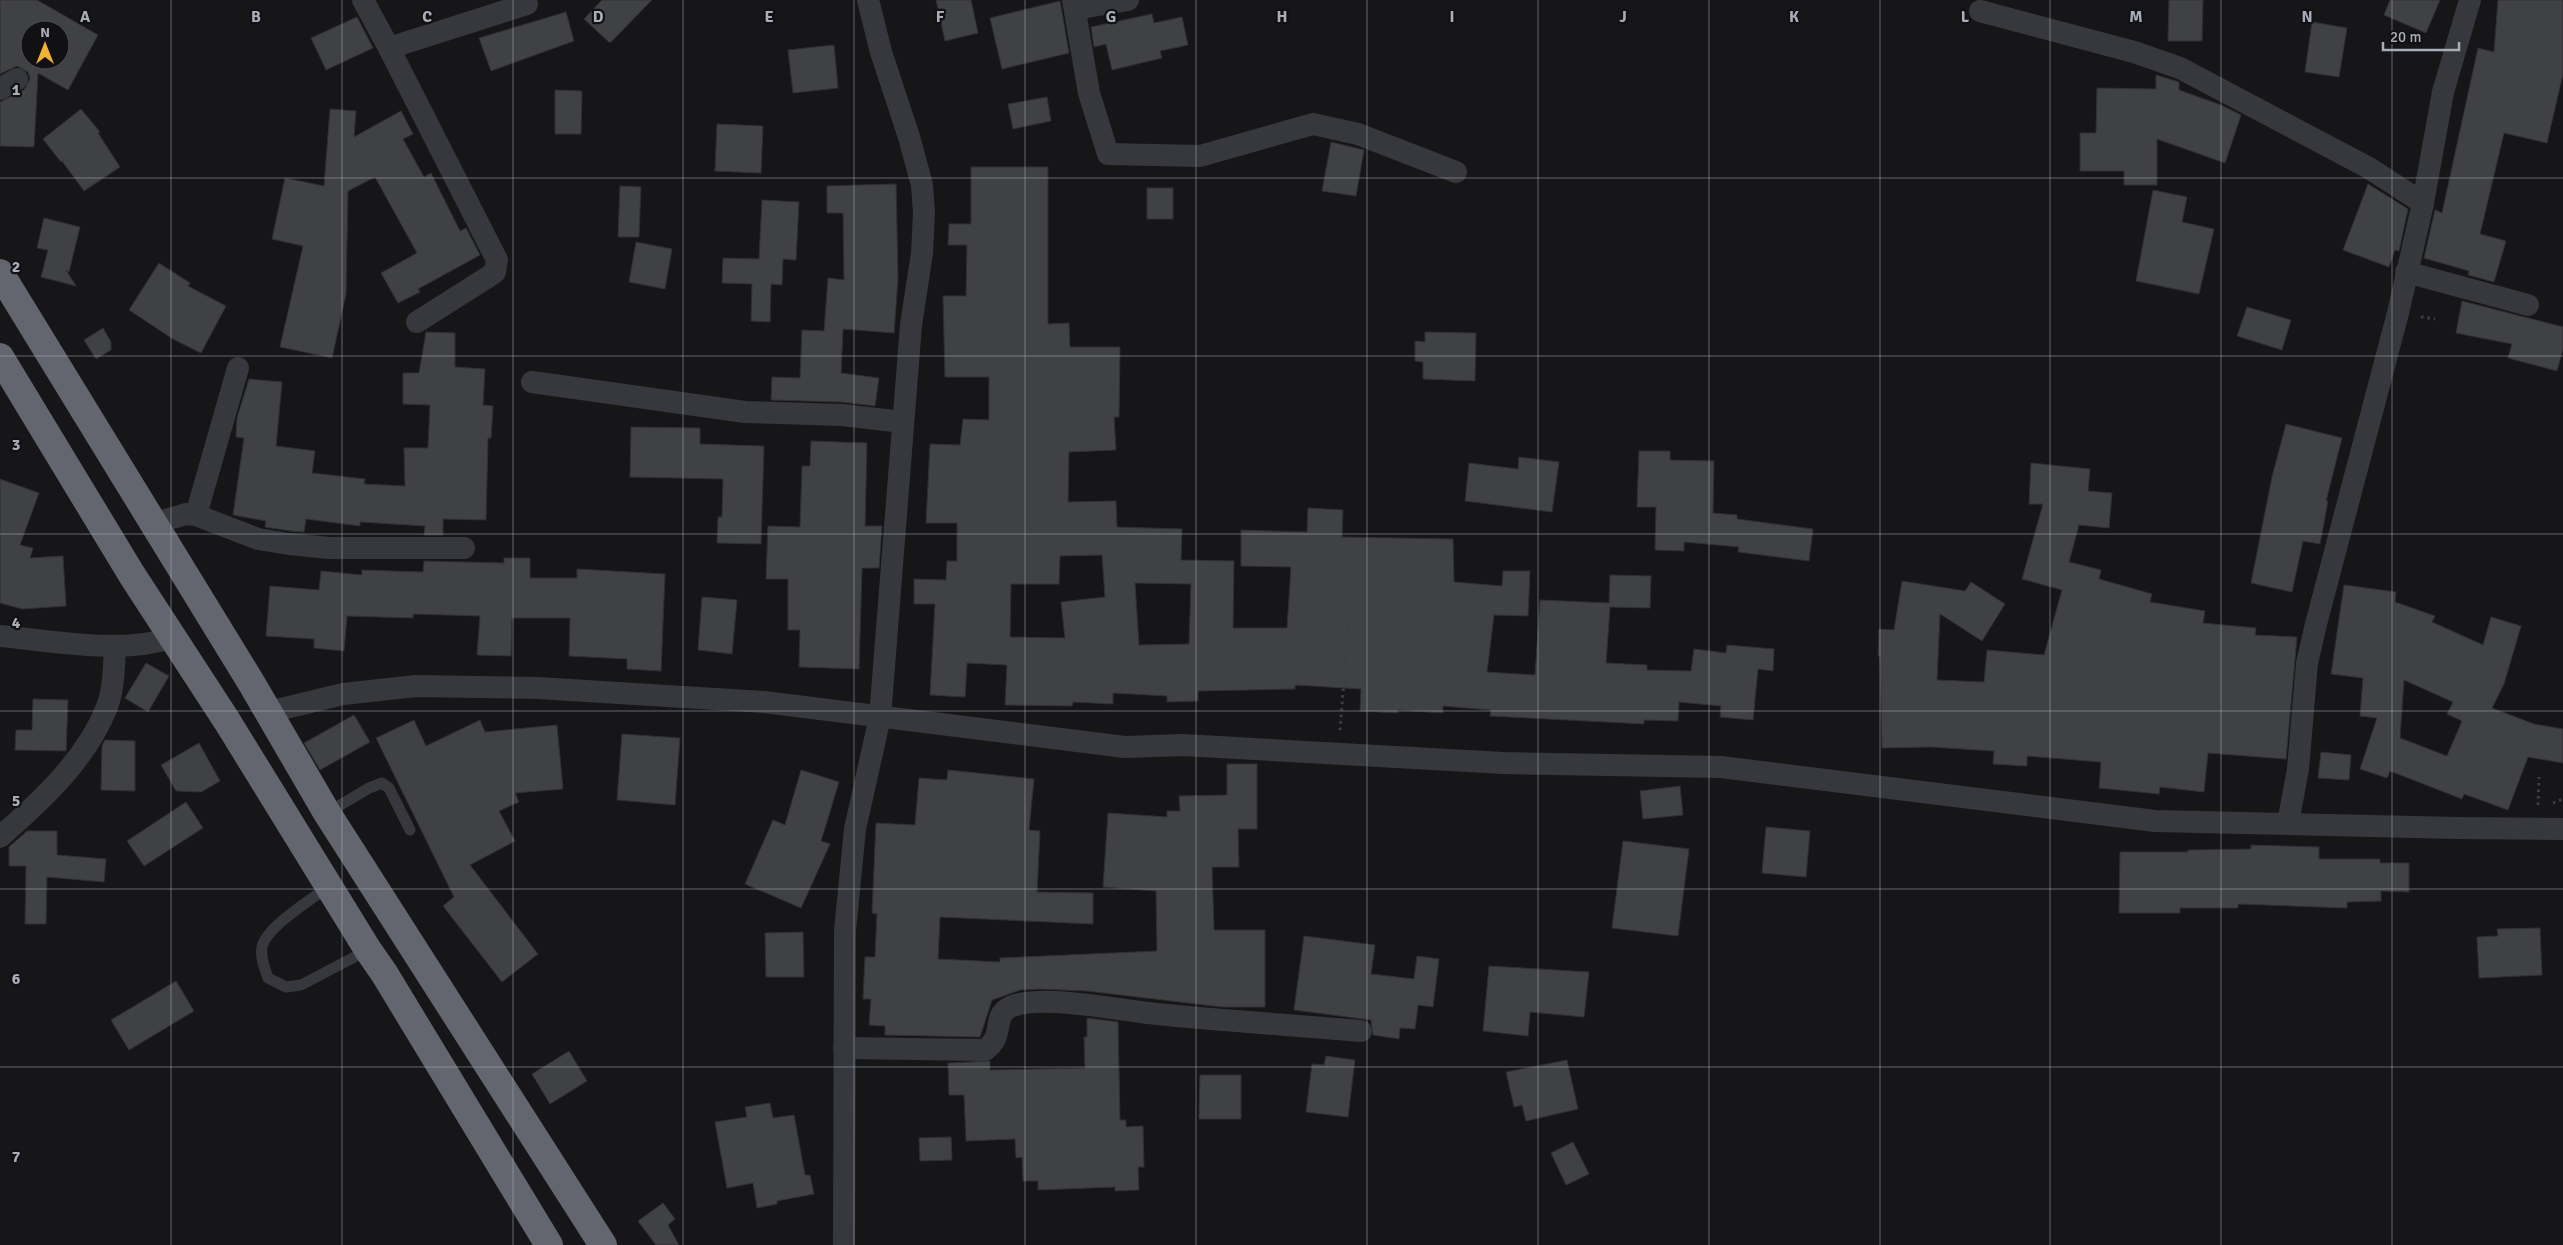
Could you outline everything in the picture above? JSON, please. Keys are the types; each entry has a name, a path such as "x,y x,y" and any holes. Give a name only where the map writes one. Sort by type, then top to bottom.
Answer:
{"highway":[{"path":"0,273 328,813 603,1245"},
{"path":"0,357 132,575 384,973 550,1245"}],"street":[{"path":"363,0 497,260 495,272 417,322"},
{"path":"844,1245 844,1048 847,886 855,829 880,717 911,324 922,253 924,213 922,185 909,137 881,52 868,0"},
{"path":"1128,0 1074,5 1089,93 1108,154 1200,156 1313,124 1358,134 1456,172"},
{"path":"2288,823 2298,770 2307,663 2369,428 2423,203 2443,92 2470,0"},
{"path":"389,48 532,1"},
{"path":"1980,11 2134,52 2180,68 2369,168 2423,203"},
{"path":"2406,272 2528,305"},
{"path":"196,514 238,368"},
{"path":"532,382 746,412 842,415 903,422"},
{"path":"152,524 186,514 196,514 258,539 289,544 329,548 464,548"},
{"path":"0,636 115,646 155,644 173,637"},
{"path":"0,837 38,804 89,743 107,706 113,682 115,646"},
{"path":"268,712 343,694 416,686 538,688 764,702 1125,747 1183,745 1503,763 1721,767 2138,819 2456,828 2563,828"},
{"path":"844,1048 985,1050 997,1038 999,1019 1004,1011 1029,1002 1048,1002 1158,1014 1361,1031"}],"lane":[{"path":"328,813 369,788 382,783 389,788 410,830"},
{"path":"329,886 270,933 262,946 262,961 268,978 286,987 301,985 368,950"}],"path":[{"path":"1337,753 1344,698 1353,566"}],"building":[{"path":"0,0 37,0 98,35 68,90 38,73 34,147 0,146 0,102 24,90 30,79 28,72 24,70 70,70 70,20 20,20 20,68 17,66 0,74"},
{"path":"602,0 652,0 610,43 584,19"},
{"path":"936,0 971,0 978,33 945,41"},
{"path":"2169,0 2203,0 2202,41 2168,41"},
{"path":"2390,0 2440,0 2426,33 2384,15"},
{"path":"2498,0 2563,0 2563,74 2547,143 2504,133 2480,234 2506,241 2494,282 2468,275 2469,271 2424,258 2435,210 2442,213 2478,48 2494,52"},
{"path":"1060,1 1069,53 1002,69 990,18"},
{"path":"566,12 574,41 491,71 479,38"},
{"path":"1152,14 1154,23 1182,17 1188,45 1160,51 1162,58 1112,70 1106,44 1094,47 1091,27"},
{"path":"357,17 373,48 326,70 311,38"},
{"path":"2312,22 2347,28 2339,77 2305,72"},
{"path":"834,45 838,88 793,93 788,50"},
{"path":"2156,75 2179,82 2179,90 2221,105 2241,115 2225,163 2157,139 2157,185 2124,185 2124,171 2080,171 2080,133 2096,133 2097,88 2156,89"},
{"path":"555,90 582,91 581,134 555,134"},
{"path":"1047,97 1051,121 1013,129 1008,104"},
{"path":"81,109 100,132 98,133 120,167 84,191 43,139"},
{"path":"330,109 356,111 354,137 401,111 413,134 403,139 424,177 431,173 460,231 466,228 480,255 418,289 420,292 398,303 381,273 417,253 375,177 348,191 346,294 332,358 280,347 303,246 272,239 285,178 324,186"},
{"path":"717,124 763,126 761,173 715,171"},
{"path":"1331,142 1364,150 1356,196 1322,191"},
{"path":"971,167 1048,167 1048,324 1069,323 1070,347 1120,347 1119,417 1114,417 1116,450 1069,452 1068,502 1116,501 1117,527 1182,529 1181,560 1234,561 1233,628 1287,628 1291,567 1241,566 1241,530 1307,532 1308,508 1343,510 1342,537 1453,539 1454,582 1502,586 1503,571 1530,571 1528,616 1494,615 1487,672 1535,675 1540,600 1609,603 1610,575 1651,576 1650,608 1610,607 1606,663 1647,665 1647,670 1691,671 1694,649 1726,653 1727,645 1774,649 1773,671 1758,669 1753,720 1720,717 1721,706 1679,702 1678,721 1644,720 1644,724 1490,716 1491,710 1443,706 1443,713 1398,710 1398,713 1360,711 1361,689 1295,685 1295,689 1198,691 1198,701 1167,702 1167,696 1113,693 1113,704 1073,702 1072,706 1005,705 1007,665 967,663 965,697 930,695 935,604 914,604 914,579 946,580 947,561 957,561 957,523 926,523 930,444 960,445 963,419 989,420 989,377 945,377 943,296 966,296 967,245 948,245 949,224 971,224","holes":["1102,555 1105,597 1061,602 1065,638 1010,637 1011,584 1059,584 1060,556","1135,583 1191,584 1189,644 1139,645"]},
{"path":"896,184 898,279 894,333 843,329 841,373 879,378 875,406 842,402 771,400 772,377 800,378 802,330 824,331 828,278 844,280 843,213 827,213 827,186"},
{"path":"2368,184 2408,209 2399,251 2395,250 2389,267 2343,250"},
{"path":"620,186 641,187 639,237 618,237"},
{"path":"1147,188 1173,188 1173,219 1147,219"},
{"path":"2153,190 2187,197 2182,222 2214,229 2199,294 2136,281"},
{"path":"762,200 799,202 796,260 783,259 782,285 771,284 770,322 751,321 752,284 722,283 723,258 759,259"},
{"path":"44,218 80,227 69,272 66,270 76,286 41,277 48,250 37,248"},
{"path":"636,242 672,249 665,289 629,282"},
{"path":"159,263 190,283 188,286 226,306 201,353 173,339 129,310"},
{"path":"2462,301 2563,327 2563,349 2557,371 2508,358 2512,344 2456,333"},
{"path":"2247,307 2291,320 2282,350 2237,336"},
{"path":"103,328 111,342 111,350 96,359 84,340"},
{"path":"426,332 455,333 455,367 485,369 483,405 493,406 491,438 488,438 486,520 443,519 443,535 424,535 425,526 360,522 360,526 306,519 304,532 291,531 265,527 266,521 233,515 244,438 236,437 237,418 249,379 282,382 276,446 315,451 312,473 365,479 364,484 405,486 404,448 428,448 430,405 403,404 403,373 419,373"},
{"path":"1425,332 1476,333 1475,381 1423,379 1423,362 1415,361 1415,341 1425,342"},
{"path":"2286,424 2342,438 2326,501 2328,501 2320,544 2303,541 2292,592 2251,583 2272,477"},
{"path":"631,427 700,428 700,444 764,446 761,544 717,543 718,517 722,517 723,479 630,477"},
{"path":"811,441 867,443 865,526 882,526 879,568 862,568 859,669 799,667 800,630 788,630 788,579 766,579 768,526 800,527 802,466 810,466"},
{"path":"1639,451 1670,451 1670,460 1714,461 1713,513 1737,515 1737,519 1813,529 1809,561 1738,552 1739,547 1684,542 1684,551 1655,550 1656,507 1637,507"},
{"path":"1519,457 1559,462 1552,512 1465,501 1469,463 1518,469"},
{"path":"2031,463 2090,469 2088,491 2112,493 2109,528 2079,525 2069,562 2101,570 2099,579 2152,594 2150,602 2205,611 2203,623 2256,628 2255,635 2297,637 2286,759 2208,753 2204,792 2160,787 2159,794 2099,788 2101,762 2027,756 2027,766 1993,764 1994,751 1931,747 1882,748 1880,656 1878,656 1879,629 1894,630 1902,581 1965,591 1971,582 2005,604 1982,641 1940,614 1937,680 1984,682 1987,650 2044,655 2062,590 2022,579 2043,504 2029,504"},
{"path":"0,479 39,493 20,545 33,548 30,558 63,556 66,606 22,609 0,603"},
{"path":"504,558 530,558 530,578 577,578 577,569 665,574 661,671 627,669 627,659 569,656 570,618 512,618 511,656 477,655 480,616 413,614 413,618 347,616 344,651 314,648 314,639 266,636 270,586 319,590 321,571 362,575 362,570 423,572 424,561 504,563"},
{"path":"2344,585 2396,592 2395,602 2435,616 2432,622 2483,645 2491,617 2521,626 2504,684 2492,708 2534,724 2563,729 2563,763 2528,757 2508,810 2464,794 2462,799 2390,771 2387,778 2360,769 2377,718 2360,716 2363,678 2331,674","holes":["2404,680 2453,702 2447,714 2462,721 2447,756 2400,738"]},
{"path":"702,597 737,600 732,654 698,650"},
{"path":"146,663 169,676 148,712 125,698"},
{"path":"33,699 68,700 66,751 15,750 16,730 32,730"},
{"path":"354,715 370,742 320,770 304,743"},
{"path":"414,720 426,746 480,720 485,732 557,725 563,789 515,793 519,802 499,811 515,841 470,865 538,954 502,982 443,906 454,897 376,738"},
{"path":"622,734 680,738 675,805 617,800"},
{"path":"105,740 135,741 135,791 101,790 102,746"},
{"path":"199,743 220,781 201,792 176,791 161,765"},
{"path":"2321,752 2351,755 2349,780 2318,778"},
{"path":"1227,764 1257,764 1257,829 1238,829 1239,867 1212,867 1214,930 1265,930 1265,1007 1222,1007 1087,991 1040,989 1020,990 992,1000 980,1037 885,1035 885,1026 869,1025 871,999 863,999 865,957 875,957 877,914 872,913 876,823 915,825 919,778 947,780 948,770 1034,779 1029,830 1040,831 1037,892 1093,893 1093,924 940,917 938,959 1000,962 1000,958 1157,951 1156,891 1103,887 1108,813 1167,817 1167,811 1180,811 1179,796 1227,795"},
{"path":"801,770 839,782 821,841 830,844 801,908 745,884 773,820 785,825"},
{"path":"1680,786 1683,815 1643,819 1640,791"},
{"path":"186,802 203,828 144,866 127,841"},
{"path":"1766,827 1810,831 1806,877 1762,873"},
{"path":"27,831 57,831 57,855 106,859 104,882 47,877 46,924 25,924 26,866 9,866 9,847"},
{"path":"1623,841 1689,849 1678,936 1612,928"},
{"path":"2251,845 2319,847 2319,859 2380,859 2380,863 2409,863 2409,892 2381,891 2381,901 2347,902 2347,908 2238,904 2238,908 2180,908 2180,913 2119,913 2120,852 2188,852 2188,850 2251,849"},
{"path":"2540,928 2542,975 2479,978 2477,937 2498,936 2497,929"},
{"path":"803,932 804,977 766,977 765,933"},
{"path":"1304,936 1375,945 1371,974 1414,979 1417,956 1439,959 1433,1007 1418,1005 1415,1029 1400,1028 1399,1039 1373,1035 1371,1020 1294,1010"},
{"path":"1489,966 1589,972 1584,1017 1530,1012 1528,1036 1483,1031"},
{"path":"176,981 194,1011 129,1050 111,1020"},
{"path":"1087,1018 1118,1022 1120,1120 1126,1120 1126,1127 1143,1126 1144,1167 1138,1167 1139,1190 1115,1191 1115,1187 1038,1190 1038,1181 1023,1181 1022,1157 1016,1158 1015,1139 966,1141 964,1095 949,1095 948,1063 990,1061 990,1070 1085,1068 1084,1037 1087,1037"},
{"path":"569,1051 587,1081 550,1104 532,1074"},
{"path":"1326,1056 1355,1060 1348,1117 1306,1112 1312,1064 1324,1065"},
{"path":"1567,1060 1578,1109 1526,1121 1522,1105 1514,1107 1506,1072"},
{"path":"1200,1075 1241,1075 1241,1119 1199,1119"},
{"path":"770,1103 773,1118 794,1115 805,1175 810,1175 814,1194 777,1201 777,1204 757,1208 753,1183 727,1188 715,1122 747,1117 745,1107"},
{"path":"951,1137 952,1160 920,1161 919,1138"},
{"path":"1573,1142 1589,1174 1566,1185 1551,1153"},
{"path":"663,1203 675,1219 668,1225 679,1245 656,1245 638,1221"}]}
